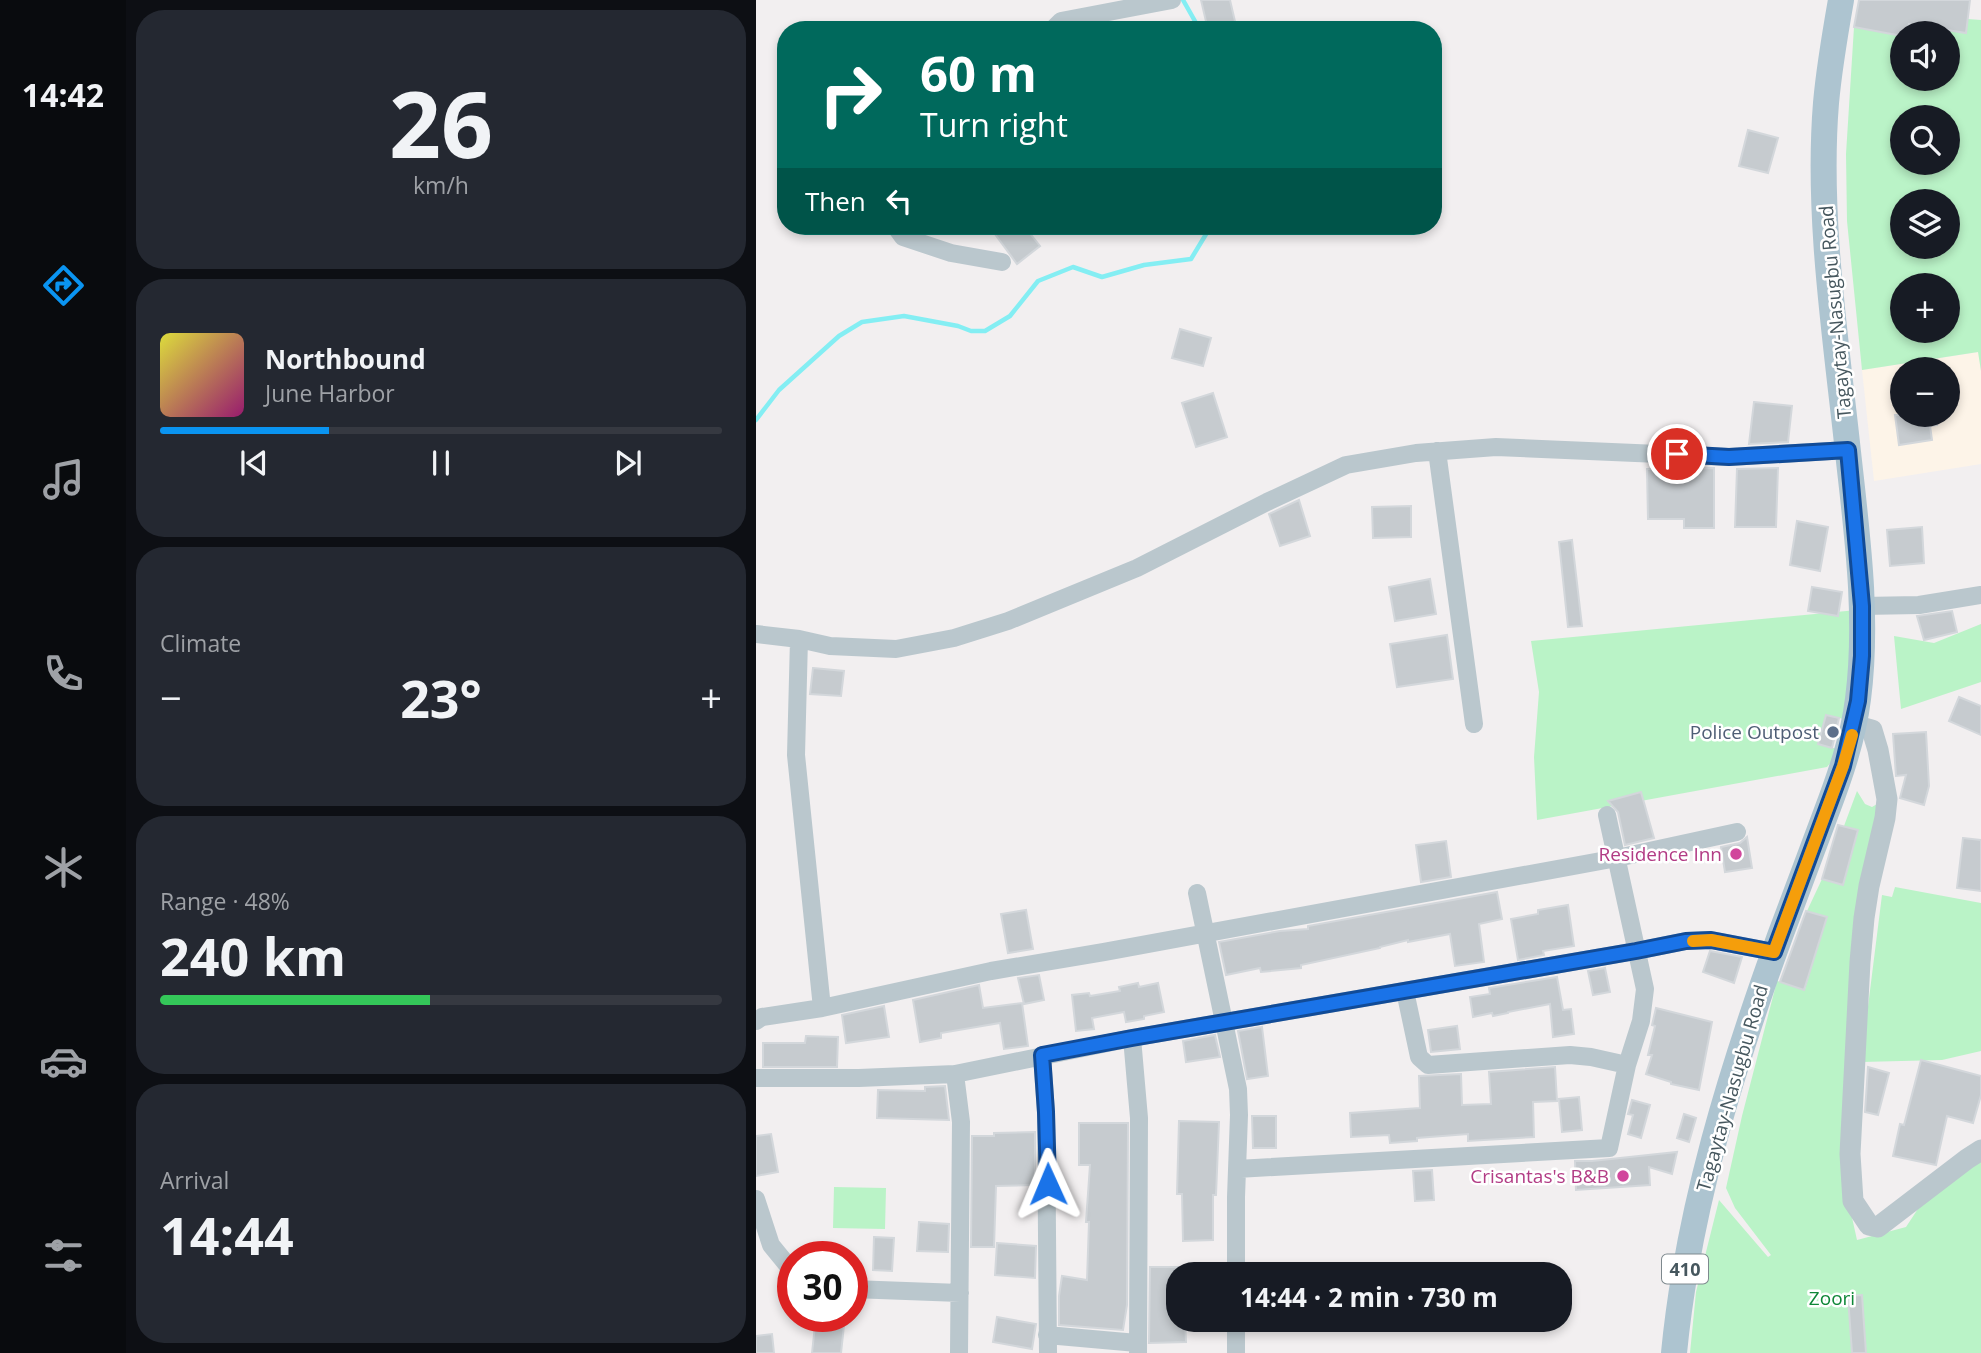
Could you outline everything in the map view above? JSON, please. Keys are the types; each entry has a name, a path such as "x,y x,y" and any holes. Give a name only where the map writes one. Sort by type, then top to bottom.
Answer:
{"main road":[{"name":"Tagaytay-Nasugbu Road","path":"1674,1353 1687,1257 1702,1187 1727,1094 1747,1027 1843,766 1854,725 1862,656 1862,606 1834,321 1825,194 1826,105 1841,0"}],"street":[{"path":"1061,21 1171,0"},
{"path":"902,235 951,253 1002,262"},
{"path":"756,634 830,646 896,649 954,638 1008,621 1137,568 1266,502 1346,465 1416,453 1496,447 1729,457 1848,450"},
{"path":"1437,451 1474,724"},
{"path":"1862,606 1919,604 1981,595"},
{"path":"799,639 796,755 822,1008"},
{"path":"1854,725 1872,730 1887,799 1869,886 1860,962 1850,1154 1853,1201 1869,1225 1878,1227 1981,1150"},
{"path":"1237,1169 1609,1148 1627,1065 1644,1007 1645,989 1607,815"},
{"path":"756,1021 762,1017 822,1008 991,971 1617,858 1737,832"},
{"path":"1197,893 1237,1090 1239,1115 1236,1262"},
{"path":"756,1078 955,1074 1132,1038 1686,941 1711,940 1774,952"},
{"path":"1405,991 1419,1057 1428,1065 1570,1055 1627,1065"},
{"path":"1042,1055 1048,1179 1048,1344 1138,1348 1139,1118 1132,1038"},
{"path":"955,1074 961,1122 959,1353"},
{"path":"756,1199 771,1245 777,1252"},
{"path":"868,1290 960,1293"},
{"path":"1236,1332 1236,1353"}],"shaded area":[{"path":"1979,352 1981,464 1874,481 1862,370 1890,366 1890,427 1960,427 1960,357 1946,357"}],"green space":[{"path":"1968,19 1981,20 1981,371 1978,352 1946,357 1890,357 1890,366 1862,370 1847,221 1846,154 1854,27 1890,34 1890,91 1960,91 1960,32 1965,33"},
{"path":"1857,610 1848,720 1826,715 1818,744 1841,750 1827,767 1537,820 1534,757 1539,692 1531,641"},
{"path":"1981,624 1981,682 1901,709 1894,636 1934,643"},
{"name":"Zoori","path":"1857,791 1865,804 1872,807 1884,800 1849,1204 1857,1240 1906,1227 1937,1180 1981,1144 1981,1353 1690,1353 1696,1292 1719,1200 1768,1257 1771,1255 1735,1208 1726,1188 1777,981 1805,989 1826,918 1807,911 1822,879 1843,884 1858,831 1844,826"},
{"path":"1895,887 1981,903 1981,1051 1942,1060 1861,1062 1882,895 1892,897"},
{"path":"834,1187 886,1188 885,1229 833,1228"}],"building":[{"path":"1201,0 1230,0 1235,21 1206,21"},
{"path":"1859,0 1970,0 1966,33 1960,32 1960,21 1890,21 1890,34 1854,27"},
{"path":"1748,130 1778,138 1768,173 1739,166"},
{"path":"996,235 1031,235 1040,246 1017,264"},
{"path":"1180,329 1211,338 1203,366 1172,358"},
{"path":"1213,393 1227,437 1196,447 1182,403"},
{"path":"1754,402 1792,406 1788,442 1749,444"},
{"path":"1897,427 1930,427 1932,440 1899,445"},
{"path":"1714,468 1714,528 1684,528 1684,519 1648,519 1647,469"},
{"path":"1778,468 1776,527 1735,527 1737,469"},
{"path":"1299,500 1310,536 1280,546 1269,514"},
{"path":"1411,506 1411,537 1373,538 1372,507"},
{"path":"1797,521 1828,527 1820,571 1790,565"},
{"path":"1922,527 1924,563 1890,566 1887,530"},
{"path":"1572,540 1582,626 1568,627 1559,542"},
{"path":"1430,579 1436,614 1395,621 1389,587"},
{"path":"1812,587 1842,592 1838,616 1808,611"},
{"path":"1952,611 1957,632 1924,640 1917,616"},
{"path":"1447,635 1453,679 1397,687 1390,644"},
{"path":"813,668 844,671 841,696 810,694"},
{"path":"1959,697 1981,706 1981,735 1949,721"},
{"path":"1826,715 1839,718 1832,748 1818,744"},
{"path":"1926,732 1929,786 1924,805 1900,798 1906,775 1896,776 1893,734"},
{"path":"1641,792 1654,838 1625,845 1618,812 1608,801"},
{"path":"1838,825 1858,830 1843,885 1822,879"},
{"name":"Residence Inn","path":"1747,837 1752,868 1725,872 1721,847 1740,843"},
{"path":"1963,838 1981,840 1981,891 1957,888"},
{"path":"1446,841 1451,877 1421,882 1416,845"},
{"path":"1497,892 1502,919 1479,924 1484,962 1455,966 1450,934 1408,940 1301,965 1301,968 1261,972 1260,968 1226,975 1219,942 1308,929 1308,926"},
{"path":"1568,905 1574,946 1543,951 1544,955 1518,960 1511,919 1538,914 1538,910"},
{"path":"1026,910 1033,949 1008,953 1001,914"},
{"path":"1806,911 1827,917 1804,990 1780,982"},
{"path":"1710,951 1742,957 1734,983 1703,972"},
{"path":"1605,968 1610,992 1593,995 1588,971"},
{"path":"1039,975 1044,1000 1024,1004 1018,978"},
{"path":"1557,977 1563,1010 1571,1009 1574,1034 1553,1037 1550,1004 1493,1016 1492,1013 1473,1017 1470,997 1490,994 1489,988"},
{"path":"1138,983 1139,987 1158,983 1164,1012 1126,1022 1124,1012 1092,1018 1094,1029 1076,1031 1072,995 1089,993 1090,996 1120,991 1119,987"},
{"path":"979,985 983,1008 1022,1003 1028,1046 1004,1049 1000,1023 941,1033 941,1038 920,1042 913,1000"},
{"path":"884,1006 889,1037 846,1043 842,1015"},
{"path":"1656,1008 1712,1022 1699,1090 1671,1084 1646,1074 1652,1055 1648,1055"},
{"path":"1457,1026 1460,1049 1431,1052 1428,1030"},
{"path":"1262,1027 1268,1076 1247,1079 1238,1031"},
{"path":"1215,1035 1220,1057 1186,1062 1183,1041"},
{"path":"806,1036 838,1037 837,1067 763,1067 763,1043 805,1043"},
{"path":"1921,1060 1981,1076 1981,1095 1973,1123 1947,1116 1936,1165 1893,1156 1900,1124 1904,1125"},
{"path":"1555,1067 1557,1101 1533,1102 1534,1137 1468,1141 1468,1134 1390,1143 1389,1135 1351,1137 1350,1113 1420,1108 1419,1076 1461,1074 1462,1105 1491,1104 1489,1072"},
{"path":"1868,1067 1889,1073 1878,1115 1865,1112"},
{"path":"945,1086 949,1120 877,1118 878,1090 925,1091 925,1087"},
{"path":"1579,1097 1582,1130 1562,1132 1559,1099"},
{"path":"1632,1100 1650,1105 1641,1138 1628,1134 1633,1115 1628,1114"},
{"path":"1684,1114 1696,1118 1689,1142 1677,1138"},
{"path":"1252,1116 1276,1116 1276,1148 1253,1148"},
{"path":"1179,1121 1219,1122 1216,1195 1213,1195 1213,1240 1183,1241 1182,1194 1177,1194"},
{"path":"1079,1123 1128,1123 1127,1305 1123,1330 1059,1325 1062,1276 1087,1280 1089,1222 1086,1222 1090,1165 1079,1165"},
{"path":"1035,1132 1035,1185 996,1186 994,1247 971,1247 972,1136"},
{"path":"771,1134 778,1172 756,1176 756,1136"},
{"path":"1677,1152 1672,1174 1649,1167 1650,1185 1576,1190 1575,1161"},
{"path":"1432,1170 1434,1200 1415,1201 1413,1171"},
{"path":"919,1222 949,1224 948,1252 917,1251"},
{"path":"874,1237 894,1238 892,1271 873,1270"},
{"path":"997,1243 1036,1246 1035,1278 995,1275"},
{"path":"1150,1267 1166,1267 1166,1332 1186,1332 1186,1342 1149,1343"},
{"path":"1862,1295 1866,1353 1852,1353 1848,1296"},
{"path":"997,1317 1036,1324 1032,1349 993,1342"},
{"path":"814,1332 843,1332 841,1353 812,1353"},
{"path":"772,1334 774,1353 756,1353 756,1336"}],"waterway":[{"path":"1183,0 1195,21"},
{"path":"756,420 779,390 839,336 862,322 904,316 971,331 985,331 1010,316 1038,281 1073,267 1102,277 1144,265 1191,259 1206,235"}],"slow traffic":[{"path":"1693,941 1711,940 1774,952 1852,735"}],"place":[{"name":"Police Outpost","path":"1833,732"},
{"name":"Residence Inn","path":"1736,854"},
{"name":"Crisantas's B&B","path":"1623,1176"}],"route":[{"path":"1048,1184 1042,1055 1686,941 1711,940 1774,952 1843,766 1858,701 1862,656 1862,606 1848,450 1729,457 1677,454"}]}
